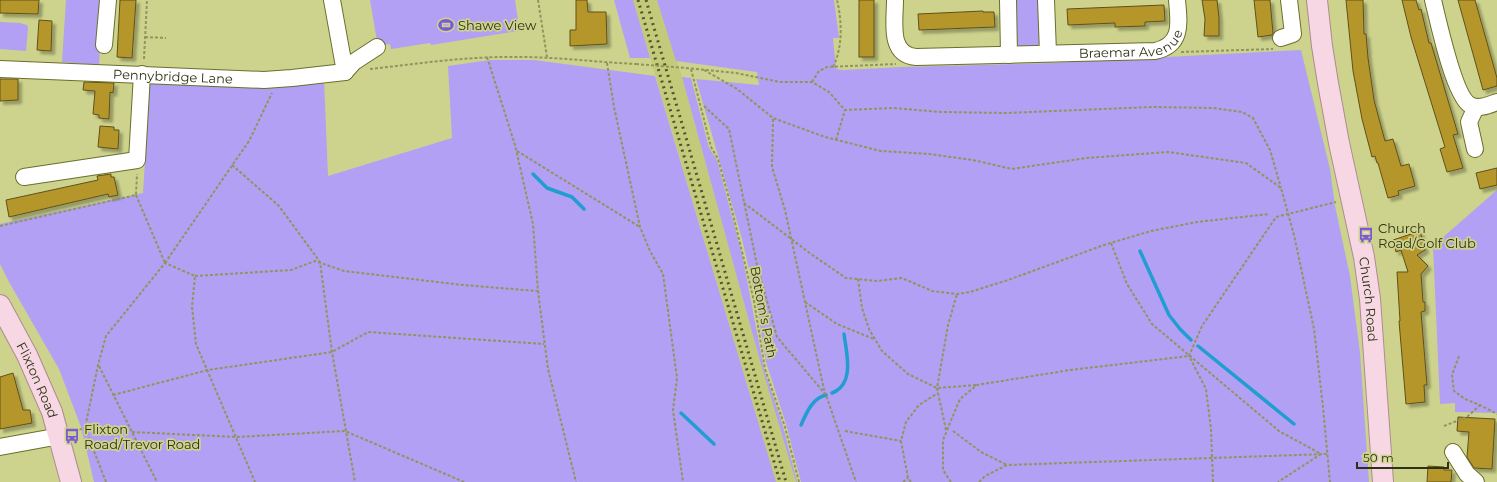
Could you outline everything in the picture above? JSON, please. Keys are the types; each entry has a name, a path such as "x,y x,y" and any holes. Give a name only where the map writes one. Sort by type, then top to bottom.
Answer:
{"main road":[{"name":"Church Road","path":"1317,0 1328,83 1364,257 1370,299 1383,482"},
{"name":"Flixton Road","path":"0,305 27,355 52,412 60,436 71,482"}],"street":[{"path":"104,45 108,0"},
{"path":"332,0 345,72"},
{"name":"Braemar Avenue","path":"894,0 896,43 901,52 906,55 916,57 1155,51 1169,46 1174,40 1179,27 1177,0"},
{"path":"1008,0 1009,54"},
{"path":"1046,0 1048,53"},
{"path":"1277,44 1292,34 1289,0"},
{"path":"1433,0 1450,63 1461,94 1466,102 1471,106 1476,107 1497,102"},
{"path":"345,72 354,62 377,47"},
{"path":"24,177 137,160 143,67"},
{"name":"Pennybridge Lane","path":"0,69 143,67 278,80 345,72"},
{"path":"1475,149 1468,122 1476,107"},
{"path":"0,448 60,436"},
{"path":"1453,452 1467,474 1476,482"}],"path":[{"path":"143,67 148,0"},
{"path":"538,0 547,57"},
{"path":"833,67 840,41 840,16 837,0"},
{"path":"145,36 166,38"},
{"path":"1169,46 1176,52 1277,44"},
{"path":"487,57 517,151 533,224 538,291 548,369 576,482"},
{"path":"368,69 487,57 547,57 686,68 736,73 780,82 812,82 830,92 846,110"},
{"path":"812,82 819,71 827,67 890,65 903,63 916,57"},
{"path":"607,62 614,107 640,227 662,274 678,378 673,410 683,482"},
{"name":"Bottom's Path","path":"691,69 711,147 718,159 730,202 752,295 766,369 785,427 799,482"},
{"path":"704,70 737,89 773,118 836,140 881,151 929,154 973,160 1012,169 1086,158 1168,152 1246,163 1281,188"},
{"path":"106,482 85,428 98,365 106,336 165,262 249,141 278,80"},
{"path":"704,106 729,129 757,265 777,337 826,396"},
{"path":"846,110 893,108 940,112 1006,112 1152,107 1213,108 1242,112 1253,118 1270,150 1281,188 1294,235 1314,329 1330,482"},
{"path":"836,140 846,110"},
{"path":"773,118 772,167 785,210 826,396 856,482"},
{"path":"517,151 640,227"},
{"path":"137,160 136,195 165,262 195,276 291,270 315,260 344,271 463,285 538,291"},
{"path":"232,165 279,206 320,262 332,352 355,482"},
{"path":"0,226 136,195"},
{"path":"1189,356 1202,326 1276,217 1351,198"},
{"path":"744,202 811,254 846,278 877,281 902,278 932,291 957,294 970,292 1008,280 1111,243 1151,231 1197,222 1269,214"},
{"path":"1111,243 1127,284 1152,324 1279,431 1321,454"},
{"path":"195,276 192,307 196,344 256,482"},
{"path":"858,279 862,308 869,329 882,351 908,374 937,388 1189,356"},
{"path":"947,431 937,388 948,325 957,294"},
{"path":"805,302 837,324 875,339"},
{"path":"113,395 208,370 332,352 368,332 544,344"},
{"path":"1189,356 1206,389 1213,458 1212,482"},
{"path":"1459,356 1452,375 1454,391 1465,399 1497,414"},
{"path":"98,365 157,482"},
{"path":"951,482 943,470 943,440 960,399 977,384"},
{"path":"911,482 908,478 901,441 906,422 919,405 938,393"},
{"path":"1444,426 1467,417 1480,405"},
{"path":"132,432 236,437 345,430 464,482"},
{"path":"845,431 901,441"},
{"path":"953,431 981,452 1007,465"},
{"path":"1278,482 1321,454"},
{"path":"979,482 985,476 1007,465 1328,454"},
{"path":"903,482 908,478"}],"shaded area":[{"path":"66,0 102,0 99,65 62,62"},
{"name":"Shawe View","path":"370,0 515,0 518,31 431,45 430,43 391,49 390,44 383,45 377,41"},
{"path":"614,0 633,0 650,58 630,58"},
{"path":"633,0 657,0 682,77 760,361 796,482 776,482"},
{"path":"657,0 834,0 839,38 833,38 836,69 843,70 1052,63 1301,50 1330,169 1335,206 1350,276 1360,353 1369,482 801,482 786,424 766,362 755,295 742,239 696,79 759,85 757,72 676,61"},
{"path":"1012,0 1041,0 1041,41 1032,48 1020,47 1014,42"},
{"path":"0,22 20,23 27,25 26,51 0,49"},
{"path":"490,60 534,60 655,76 776,482 94,482 81,427 59,369 0,264 0,224 143,193 150,80 324,80 328,176 452,138 448,66"},
{"path":"682,77 691,78 709,148 717,160 742,254 764,369 783,426 797,482 760,361"},
{"path":"1497,190 1497,413 1455,412 1455,403 1440,404 1433,246"}],"building":[{"path":"0,0 39,0 38,14 0,13"},
{"path":"120,0 136,0 132,58 117,57"},
{"path":"576,0 587,0 588,12 606,12 607,44 570,46 570,30 576,30"},
{"path":"859,0 874,0 874,57 859,57"},
{"path":"1202,0 1217,0 1219,36 1204,36 1205,19"},
{"path":"1254,0 1270,0 1272,35 1258,37"},
{"path":"1346,0 1363,0 1364,34 1366,34 1374,100 1385,141 1393,139 1401,166 1409,164 1415,186 1398,191 1399,195 1388,198 1378,163 1375,156 1372,157 1362,119 1353,71"},
{"path":"1402,0 1416,0 1419,10 1421,9 1429,43 1431,43 1458,134 1453,135 1463,168 1447,172 1440,149 1445,147 1411,37"},
{"path":"1458,0 1475,0 1497,78 1497,86 1483,90"},
{"path":"1164,5 1165,21 1145,22 1145,26 1115,27 1115,23 1068,25 1067,9"},
{"path":"983,11 994,12 995,27 919,30 918,14"},
{"path":"39,20 52,21 51,51 37,50"},
{"path":"0,79 18,79 18,100 0,101"},
{"path":"84,82 114,83 113,93 110,92 109,119 99,118 99,115 93,114 95,91 83,90"},
{"path":"100,126 114,127 114,130 119,130 118,149 98,147"},
{"path":"1497,168 1497,185 1480,189 1476,173"},
{"path":"111,174 111,177 114,177 118,195 109,197 108,194 9,217 6,200 98,180 97,176"},
{"path":"1420,231 1425,250 1417,255 1428,266 1421,274 1423,302 1425,302 1425,311 1421,312 1427,385 1424,385 1425,402 1406,404 1399,321 1397,272 1408,272 1401,250 1396,252 1393,240"},
{"path":"13,373 23,410 30,410 32,423 0,429 0,377"},
{"path":"1458,417 1495,419 1492,469 1474,468 1467,457 1469,432 1457,431"},
{"path":"1428,466 1444,467 1444,470 1452,470 1451,482 1427,482"}],"waterway":[{"path":"533,174 547,188 572,197 584,209"},
{"path":"1140,251 1169,315 1191,340"},
{"path":"832,393 840,388 844,383 848,370 844,334"},
{"path":"1198,346 1294,424"},
{"path":"801,425 807,411 813,403 817,399 826,395"},
{"path":"681,413 714,444"}],"railway":[{"path":"638,0 780,482"},
{"path":"646,0 786,482"}],"place":[{"name":"Shawe View","path":"446,25"},
{"name":"Church Road/Golf Club","path":"1366,235"},
{"name":"Flixton Road/Trevor Road","path":"72,436"}]}
